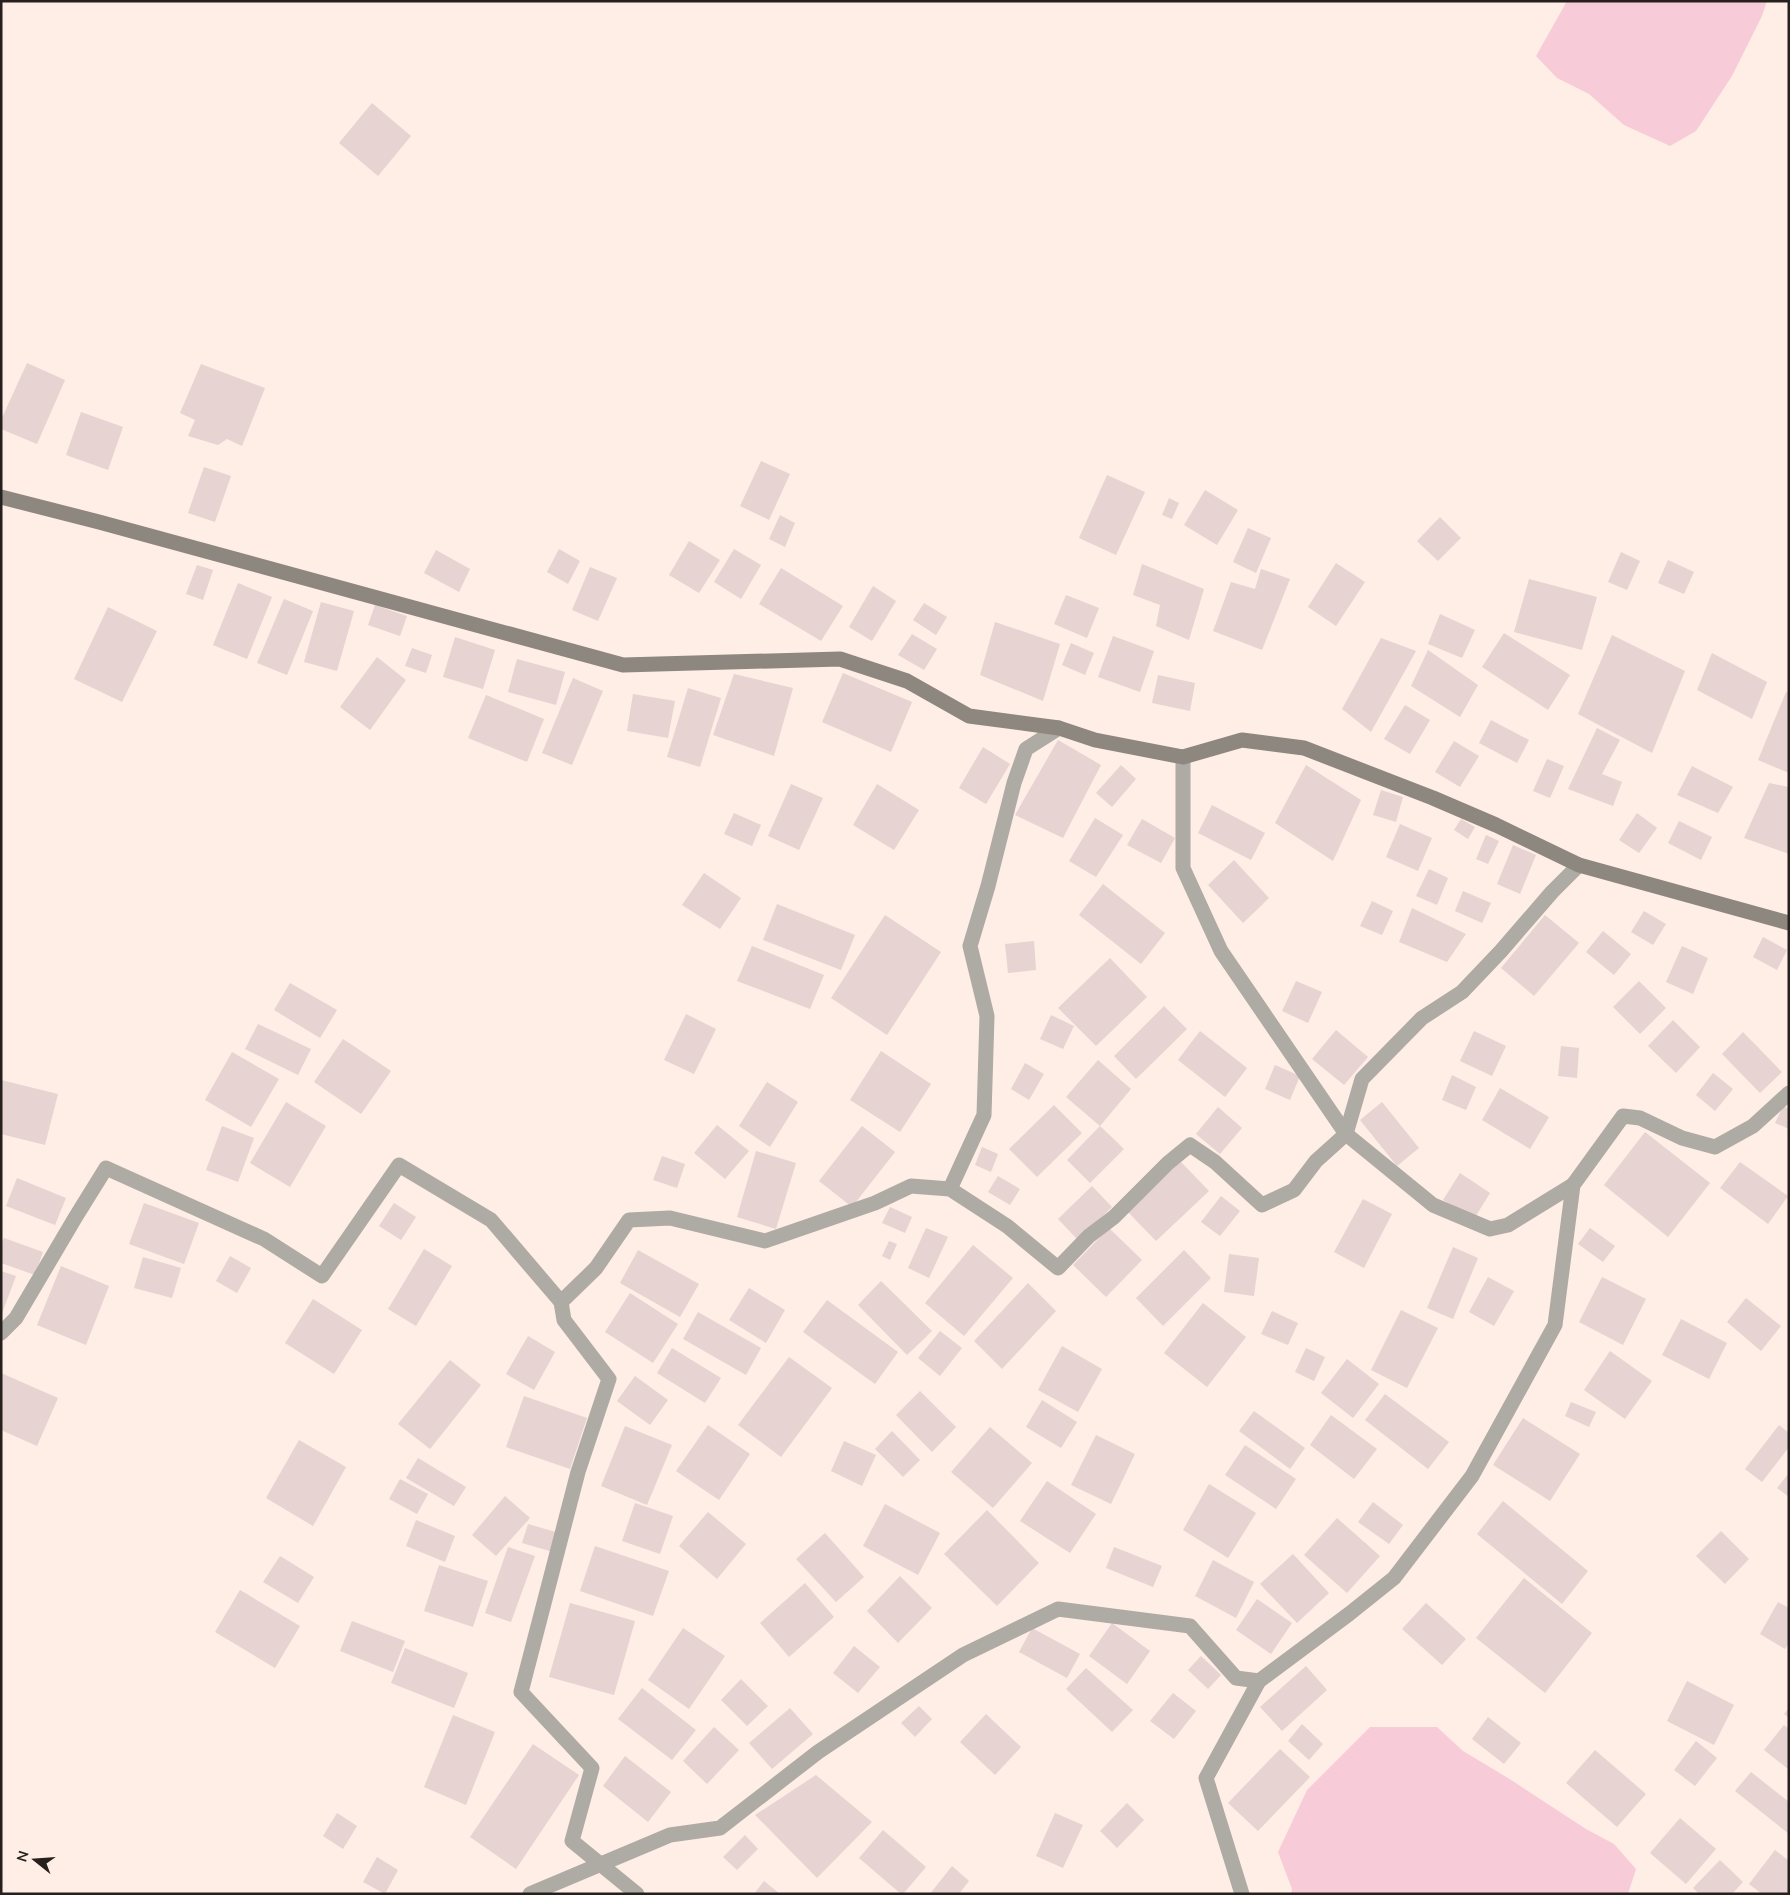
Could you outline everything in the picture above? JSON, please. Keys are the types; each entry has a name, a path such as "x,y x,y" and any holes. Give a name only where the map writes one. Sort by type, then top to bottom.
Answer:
{"street":[{"path":"1,497 623,664 840,659 907,680 969,716 1059,728 1095,740 1183,757 1242,740 1304,748 1434,798 1580,865 1789,923"},
{"path":"950,1189 984,1115 987,1016 970,946 988,886 1014,783 1026,749 1059,728"},
{"path":"1183,757 1183,868 1221,951 1346,1134 1433,1205 1490,1229 1508,1224 1573,1185 1623,1116 1640,1118 1682,1138 1715,1147 1753,1126 1789,1093"},
{"path":"562,1302 596,1268 629,1220 670,1218 765,1241 875,1203 911,1186 950,1189 1007,1226 1058,1268 1089,1236 1114,1217 1168,1163 1190,1145 1215,1162 1262,1205 1294,1190 1316,1161 1346,1134 1362,1079 1422,1018 1462,992 1501,951 1552,892 1580,865"},
{"path":"1,1334 16,1318 106,1168 264,1239 322,1276 398,1165 491,1220 562,1302 564,1320 609,1379 578,1472 520,1692 592,1768 572,1841 637,1894"},
{"path":"1242,1894 1206,1778 1259,1681 1394,1578 1472,1476 1555,1325 1573,1185"},
{"path":"530,1894 670,1834 720,1828 818,1752 963,1655 1058,1609 1190,1626 1236,1678 1259,1681"}],"shaded area":[{"path":"1567,1 1767,1 1762,16 1732,76 1696,131 1670,146 1624,125 1589,94 1557,78 1536,56"},
{"path":"1370,1727 1437,1727 1463,1751 1586,1829 1614,1844 1636,1869 1628,1894 1291,1894 1292,1889 1278,1852 1307,1790"}],"building":[{"path":"372,103 411,136 378,176 339,143"},
{"path":"27,363 65,380 37,444 1,429 1,420"},
{"path":"201,364 265,388 242,446 227,439 218,445 188,436 195,420 180,413"},
{"path":"81,412 123,427 108,470 66,455"},
{"path":"761,461 790,474 769,520 740,506"},
{"path":"204,467 231,476 215,522 188,513"},
{"path":"1107,475 1145,492 1116,555 1079,538"},
{"path":"1205,490 1238,510 1217,545 1184,525"},
{"path":"1169,498 1179,503 1172,519 1162,515"},
{"path":"780,515 795,523 785,547 769,539"},
{"path":"1440,517 1461,538 1438,561 1417,541"},
{"path":"1248,528 1271,538 1256,573 1233,562"},
{"path":"689,541 720,560 699,593 669,575"},
{"path":"559,549 580,561 568,584 547,572"},
{"path":"734,549 761,565 741,599 714,582"},
{"path":"436,550 470,569 459,592 424,573"},
{"path":"1621,552 1640,561 1627,590 1608,582"},
{"path":"1668,560 1694,572 1684,594 1658,583"},
{"path":"1336,563 1365,582 1336,626 1308,607"},
{"path":"1142,564 1204,589 1189,640 1156,626 1160,605 1133,595"},
{"path":"197,565 213,570 203,600 186,594"},
{"path":"590,567 617,578 598,621 572,610"},
{"path":"781,568 843,606 821,641 759,604"},
{"path":"1261,569 1290,579 1262,650 1213,631 1231,582 1255,589"},
{"path":"1529,579 1597,597 1582,650 1514,632"},
{"path":"238,583 272,597 247,659 213,645"},
{"path":"873,586 896,601 872,641 849,627"},
{"path":"1066,595 1099,608 1087,638 1054,624"},
{"path":"284,599 313,611 287,675 257,663"},
{"path":"321,602 354,611 337,671 304,662"},
{"path":"924,603 947,617 936,635 913,620"},
{"path":"375,605 407,616 400,636 368,625"},
{"path":"108,607 157,631 122,702 74,679"},
{"path":"1440,614 1475,630 1462,658 1428,644"},
{"path":"995,622 1060,644 1043,701 980,675"},
{"path":"1504,633 1570,675 1548,710 1482,667"},
{"path":"912,634 937,649 924,670 898,655"},
{"path":"1612,635 1685,671 1652,753 1578,714"},
{"path":"1113,636 1154,651 1140,692 1098,677"},
{"path":"455,637 495,650 483,689 443,677"},
{"path":"1381,638 1416,651 1371,732 1342,709"},
{"path":"1071,643 1094,653 1085,675 1062,665"},
{"path":"412,648 432,655 426,673 405,666"},
{"path":"1428,650 1478,685 1460,717 1411,686"},
{"path":"1712,653 1767,682 1752,719 1697,690"},
{"path":"377,657 406,680 370,730 340,707"},
{"path":"517,659 565,672 556,705 508,692"},
{"path":"843,673 912,702 891,752 822,722"},
{"path":"734,674 793,688 774,756 713,735"},
{"path":"1158,675 1195,683 1190,711 1152,703"},
{"path":"573,678 603,691 572,765 542,753"},
{"path":"688,688 721,698 700,767 667,757"},
{"path":"1786,692 1789,693 1789,773 1758,760"},
{"path":"633,694 675,701 668,738 627,731"},
{"path":"486,695 544,719 527,762 468,738"},
{"path":"1405,705 1430,720 1410,754 1384,739"},
{"path":"1491,720 1529,740 1517,763 1479,743"},
{"path":"1597,728 1620,740 1602,774 1622,782 1613,806 1568,789"},
{"path":"1058,740 1101,765 1063,838 1015,815"},
{"path":"1454,741 1479,756 1460,787 1435,772"},
{"path":"983,747 1010,764 986,804 959,788"},
{"path":"1547,759 1564,766 1550,798 1533,791"},
{"path":"1121,765 1136,779 1112,807 1096,793"},
{"path":"1306,765 1361,800 1333,861 1275,823"},
{"path":"1692,766 1733,787 1718,813 1677,795"},
{"path":"1769,783 1789,787 1789,854 1744,838"},
{"path":"791,784 823,798 799,850 768,836"},
{"path":"877,784 919,810 894,850 853,825"},
{"path":"1381,790 1403,797 1396,822 1373,815"},
{"path":"1212,805 1265,833 1251,860 1198,833"},
{"path":"734,813 761,825 752,846 724,834"},
{"path":"1637,813 1657,828 1639,853 1619,840"},
{"path":"1095,818 1123,835 1096,877 1069,861"},
{"path":"1142,819 1175,838 1161,863 1127,845"},
{"path":"1461,819 1475,827 1468,839 1454,830"},
{"path":"1679,821 1712,837 1701,860 1668,843"},
{"path":"1400,824 1432,838 1418,871 1386,857"},
{"path":"1486,835 1499,841 1488,864 1476,859"},
{"path":"1513,845 1536,855 1520,894 1497,884"},
{"path":"1234,860 1269,898 1243,923 1208,885"},
{"path":"1429,869 1448,878 1437,905 1416,896"},
{"path":"704,873 741,898 720,929 682,905"},
{"path":"1103,884 1165,933 1141,964 1079,915"},
{"path":"1463,891 1491,903 1482,923 1455,911"},
{"path":"1372,901 1393,911 1382,935 1360,926"},
{"path":"777,904 855,935 841,970 763,940"},
{"path":"1412,908 1466,934 1447,962 1399,942"},
{"path":"1644,911 1666,924 1653,945 1631,932"},
{"path":"885,915 941,952 887,1035 831,998"},
{"path":"1545,915 1579,943 1534,996 1501,968"},
{"path":"1603,931 1631,954 1614,975 1586,952"},
{"path":"1763,937 1787,950 1777,970 1753,957"},
{"path":"1034,941 1036,970 1008,973 1005,944"},
{"path":"752,946 824,975 810,1009 737,981"},
{"path":"1682,946 1708,958 1693,994 1666,982"},
{"path":"1110,958 1147,997 1096,1046 1058,1008"},
{"path":"1296,981 1322,992 1308,1023 1282,1011"},
{"path":"1639,981 1666,1008 1640,1034 1613,1007"},
{"path":"290,983 337,1010 320,1038 274,1010"},
{"path":"1164,1006 1187,1029 1136,1079 1114,1056"},
{"path":"686,1014 716,1029 694,1074 664,1060"},
{"path":"1051,1015 1074,1026 1063,1049 1040,1039"},
{"path":"1673,1020 1700,1047 1676,1073 1648,1046"},
{"path":"258,1024 311,1049 298,1075 245,1049"},
{"path":"1336,1030 1368,1057 1344,1085 1312,1059"},
{"path":"1200,1031 1247,1068 1225,1097 1178,1060"},
{"path":"1474,1031 1506,1046 1492,1076 1460,1061"},
{"path":"1743,1032 1782,1072 1760,1093 1722,1054"},
{"path":"343,1039 391,1071 361,1114 314,1082"},
{"path":"1561,1046 1579,1048 1577,1078 1558,1076"},
{"path":"881,1051 931,1084 900,1132 850,1100"},
{"path":"232,1052 279,1079 251,1127 205,1100"},
{"path":"1098,1060 1131,1089 1100,1126 1066,1097"},
{"path":"1025,1063 1044,1074 1029,1100 1011,1089"},
{"path":"1275,1065 1300,1076 1290,1100 1265,1089"},
{"path":"1713,1073 1733,1089 1715,1111 1696,1095"},
{"path":"1452,1075 1476,1087 1466,1110 1442,1100"},
{"path":"1,1080 58,1094 45,1145 1,1134"},
{"path":"767,1082 798,1102 770,1147 739,1126"},
{"path":"1500,1088 1549,1117 1530,1149 1482,1120"},
{"path":"286,1102 326,1126 290,1187 250,1163"},
{"path":"1382,1102 1419,1148 1397,1166 1360,1120"},
{"path":"1054,1105 1082,1133 1037,1177 1009,1149"},
{"path":"1783,1106 1789,1109 1789,1129 1775,1123"},
{"path":"1218,1107 1242,1128 1220,1154 1196,1134"},
{"path":"717,1125 749,1151 725,1179 694,1153"},
{"path":"222,1126 254,1138 238,1182 206,1170"},
{"path":"862,1126 895,1152 852,1207 819,1181"},
{"path":"1100,1126 1124,1149 1090,1183 1067,1160"},
{"path":"1645,1132 1710,1183 1668,1237 1604,1185"},
{"path":"982,1147 998,1154 991,1172 975,1165"},
{"path":"756,1151 796,1163 776,1229 737,1217"},
{"path":"662,1156 685,1164 677,1188 653,1180"},
{"path":"1180,1161 1209,1191 1156,1241 1128,1212"},
{"path":"1740,1162 1788,1196 1768,1224 1720,1188"},
{"path":"1460,1173 1490,1193 1474,1219 1443,1200"},
{"path":"998,1176 1020,1189 1010,1205 988,1192"},
{"path":"17,1178 66,1198 55,1225 6,1206"},
{"path":"1092,1186 1112,1207 1078,1240 1058,1219"},
{"path":"1221,1196 1240,1211 1220,1236 1201,1222"},
{"path":"1363,1199 1392,1214 1364,1268 1334,1252"},
{"path":"144,1203 199,1223 184,1264 129,1244"},
{"path":"394,1203 416,1217 401,1240 379,1226"},
{"path":"890,1207 912,1217 905,1233 882,1223"},
{"path":"926,1228 948,1237 929,1278 908,1268"},
{"path":"1109,1228 1142,1260 1106,1297 1073,1265"},
{"path":"1590,1228 1615,1246 1603,1262 1578,1244"},
{"path":"4,1238 43,1252 35,1275 1,1263 1,1244"},
{"path":"889,1241 897,1244 890,1260 882,1256"},
{"path":"973,1245 1013,1278 964,1336 925,1303"},
{"path":"1453,1247 1478,1258 1453,1319 1427,1308"},
{"path":"424,1249 452,1266 416,1326 388,1309"},
{"path":"638,1250 699,1284 680,1317 620,1283"},
{"path":"1184,1250 1211,1278 1163,1326 1136,1298"},
{"path":"1229,1254 1259,1258 1254,1296 1224,1292"},
{"path":"230,1256 251,1268 237,1293 216,1281"},
{"path":"143,1257 181,1268 172,1298 134,1288"},
{"path":"61,1266 109,1286 86,1345 37,1325"},
{"path":"1,1271 16,1276 1,1316"},
{"path":"1488,1277 1514,1291 1494,1326 1469,1312"},
{"path":"1602,1277 1646,1299 1623,1345 1579,1322"},
{"path":"881,1281 932,1331 907,1355 858,1305"},
{"path":"1028,1283 1056,1311 1002,1369 974,1341"},
{"path":"749,1288 785,1310 766,1343 729,1320"},
{"path":"630,1293 678,1324 653,1363 605,1332"},
{"path":"1746,1298 1781,1326 1761,1351 1727,1322"},
{"path":"313,1299 362,1330 334,1374 285,1343"},
{"path":"827,1300 898,1352 875,1384 803,1332"},
{"path":"1203,1303 1246,1337 1207,1387 1164,1353"},
{"path":"1401,1310 1438,1328 1407,1388 1371,1370"},
{"path":"1272,1311 1298,1323 1288,1345 1261,1334"},
{"path":"698,1312 761,1348 746,1375 683,1339"},
{"path":"1681,1319 1727,1343 1709,1379 1662,1355"},
{"path":"940,1331 962,1348 940,1376 918,1358"},
{"path":"528,1336 555,1352 534,1390 506,1374"},
{"path":"1062,1346 1102,1369 1078,1412 1038,1390"},
{"path":"672,1348 721,1378 705,1403 657,1373"},
{"path":"1306,1348 1325,1357 1314,1381 1295,1372"},
{"path":"1610,1351 1652,1381 1625,1419 1584,1390"},
{"path":"789,1357 832,1388 781,1457 738,1425"},
{"path":"1347,1359 1379,1384 1353,1418 1321,1393"},
{"path":"450,1360 481,1385 430,1449 398,1424"},
{"path":"1,1373 58,1398 37,1446 1,1430"},
{"path":"635,1376 668,1400 650,1425 617,1401"},
{"path":"920,1391 956,1427 932,1452 896,1415"},
{"path":"1385,1394 1449,1442 1428,1469 1365,1420"},
{"path":"524,1396 587,1418 570,1469 506,1447"},
{"path":"1042,1400 1077,1422 1061,1448 1026,1427"},
{"path":"1571,1402 1596,1412 1589,1427 1565,1416"},
{"path":"1254,1411 1305,1448 1290,1469 1239,1431"},
{"path":"1331,1415 1377,1449 1354,1479 1310,1445"},
{"path":"1523,1418 1580,1454 1550,1501 1493,1465"},
{"path":"708,1425 750,1454 719,1500 676,1471"},
{"path":"1779,1425 1789,1433 1789,1447 1762,1482 1745,1469"},
{"path":"625,1426 672,1445 647,1505 601,1486"},
{"path":"990,1427 1032,1463 993,1508 951,1472"},
{"path":"892,1431 920,1460 903,1477 875,1449"},
{"path":"1096,1435 1135,1454 1111,1504 1071,1485"},
{"path":"299,1440 346,1467 313,1526 266,1498"},
{"path":"844,1441 876,1455 862,1486 831,1471"},
{"path":"1245,1445 1296,1479 1276,1509 1225,1475"},
{"path":"418,1458 466,1487 454,1506 406,1478"},
{"path":"1789,1473 1789,1497 1777,1488"},
{"path":"400,1479 428,1494 417,1514 389,1499"},
{"path":"1047,1481 1096,1514 1070,1553 1020,1521"},
{"path":"1209,1484 1256,1513 1228,1558 1183,1530"},
{"path":"505,1496 530,1518 496,1556 472,1535"},
{"path":"1503,1501 1588,1571 1562,1604 1477,1534"},
{"path":"1373,1502 1403,1525 1389,1544 1358,1522"},
{"path":"635,1503 673,1516 660,1554 622,1541"},
{"path":"885,1504 940,1533 918,1575 863,1546"},
{"path":"987,1510 1039,1563 997,1606 944,1554"},
{"path":"708,1512 746,1544 717,1579 679,1546"},
{"path":"1337,1518 1380,1556 1347,1593 1304,1555"},
{"path":"416,1520 455,1536 445,1562 406,1546"},
{"path":"528,1524 559,1533 553,1552 522,1543"},
{"path":"1721,1531 1749,1559 1725,1584 1696,1556"},
{"path":"825,1533 864,1577 836,1602 796,1559"},
{"path":"595,1546 669,1571 653,1616 580,1591"},
{"path":"508,1547 535,1556 511,1622 485,1613"},
{"path":"1114,1547 1162,1566 1153,1587 1106,1568"},
{"path":"1293,1554 1329,1593 1297,1623 1260,1584"},
{"path":"280,1556 314,1577 298,1603 263,1582"},
{"path":"1213,1560 1254,1582 1236,1618 1195,1596"},
{"path":"439,1565 488,1581 473,1627 424,1611"},
{"path":"900,1576 932,1608 898,1643 867,1611"},
{"path":"1524,1578 1592,1633 1545,1693 1476,1638"},
{"path":"805,1583 834,1617 789,1657 760,1623"},
{"path":"240,1590 300,1626 275,1668 215,1632"},
{"path":"1257,1599 1292,1623 1271,1654 1236,1630"},
{"path":"1778,1602 1789,1608 1789,1643 1785,1649 1760,1634"},
{"path":"570,1603 635,1621 614,1695 549,1677"},
{"path":"1426,1603 1466,1639 1442,1665 1402,1629"},
{"path":"352,1621 405,1641 393,1672 340,1651"},
{"path":"1112,1623 1150,1651 1127,1684 1089,1656"},
{"path":"683,1628 725,1656 689,1709 648,1680"},
{"path":"1032,1628 1080,1654 1067,1678 1019,1652"},
{"path":"854,1646 880,1667 858,1693 833,1673"},
{"path":"405,1648 468,1673 454,1708 391,1683"},
{"path":"1201,1656 1221,1675 1208,1689 1188,1670"},
{"path":"1306,1666 1327,1690 1282,1731 1260,1707"},
{"path":"1086,1668 1133,1710 1112,1732 1066,1689"},
{"path":"741,1679 768,1706 747,1726 721,1700"},
{"path":"1687,1681 1734,1705 1714,1745 1667,1721"},
{"path":"642,1688 696,1730 672,1760 618,1719"},
{"path":"1173,1693 1196,1711 1174,1739 1150,1721"},
{"path":"919,1706 932,1719 915,1737 901,1723"},
{"path":"790,1708 813,1734 772,1769 749,1743"},
{"path":"1789,1708 1789,1718 1784,1714"},
{"path":"986,1714 1021,1747 995,1775 960,1742"},
{"path":"453,1715 495,1732 466,1805 424,1787"},
{"path":"1488,1717 1521,1743 1504,1764 1472,1739"},
{"path":"1302,1724 1323,1744 1309,1760 1288,1741"},
{"path":"1784,1725 1789,1729 1788,1769 1764,1750"},
{"path":"714,1727 739,1750 707,1784 683,1761"},
{"path":"1696,1741 1717,1758 1695,1786 1674,1770"},
{"path":"533,1744 579,1775 516,1869 470,1837"},
{"path":"1280,1749 1310,1777 1258,1831 1228,1803"},
{"path":"1595,1750 1646,1794 1617,1827 1566,1783"},
{"path":"625,1756 671,1792 648,1822 603,1786"},
{"path":"1751,1772 1789,1802 1789,1834 1735,1791"},
{"path":"816,1775 872,1822 817,1878 755,1815"},
{"path":"1127,1803 1144,1820 1117,1848 1100,1831"},
{"path":"337,1813 357,1826 343,1849 323,1836"},
{"path":"1055,1813 1083,1825 1063,1868 1036,1856"},
{"path":"1680,1818 1716,1849 1686,1884 1650,1853"},
{"path":"883,1830 926,1867 903,1894 859,1858"},
{"path":"745,1835 758,1849 737,1870 723,1857"},
{"path":"1775,1850 1789,1861 1789,1894 1762,1894 1749,1884"},
{"path":"377,1857 398,1870 385,1894 363,1882"},
{"path":"1720,1860 1743,1882 1732,1894 1699,1894 1693,1888"},
{"path":"952,1866 969,1881 959,1894 930,1894"},
{"path":"764,1881 780,1894 754,1894"}]}
